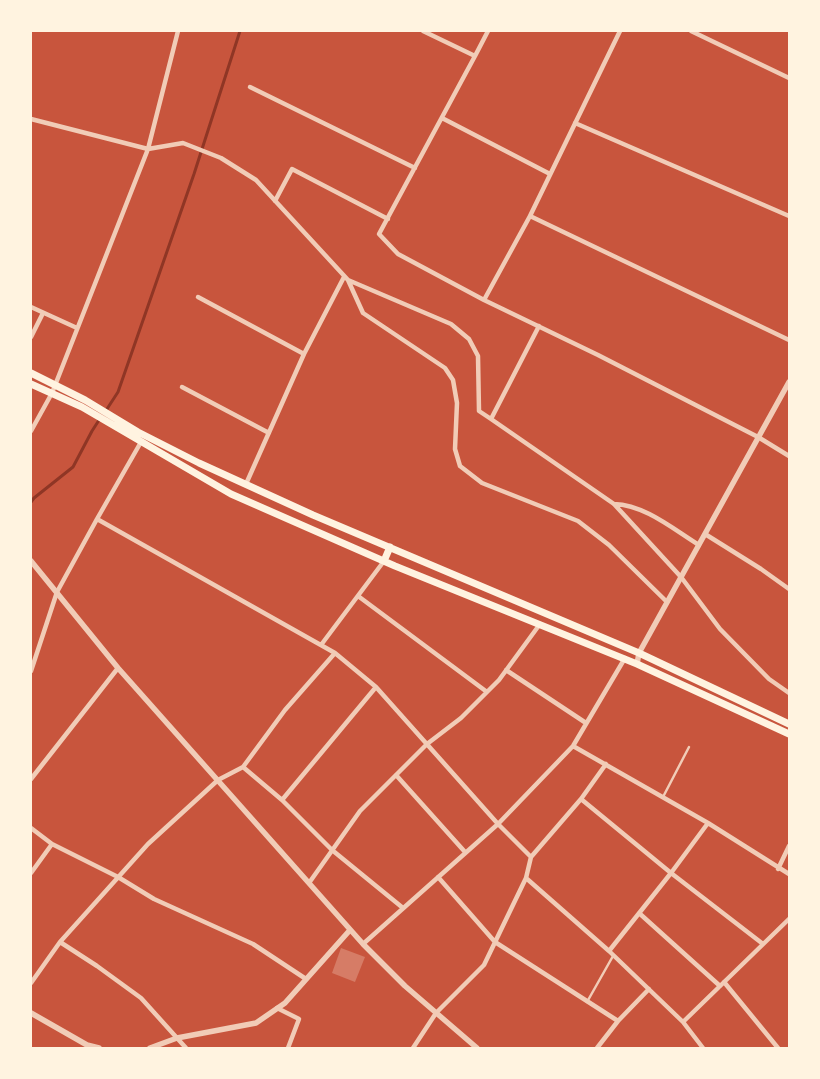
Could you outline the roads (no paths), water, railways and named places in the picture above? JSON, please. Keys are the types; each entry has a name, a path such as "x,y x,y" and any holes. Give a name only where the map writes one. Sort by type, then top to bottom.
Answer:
{"main road":[{"path":"31,372 199,463 390,548 639,653 789,724"},
{"path":"31,384 82,407 230,494 384,561 625,658 789,734"},
{"path":"141,442 145,435"},
{"path":"384,561 390,548"}],"street":[{"path":"31,431 52,394 148,149 178,31"},
{"path":"423,31 476,56"},
{"path":"488,31 380,234 398,254 484,300 598,355 758,437 789,456"},
{"path":"484,300 530,216 620,31"},
{"path":"691,31 789,78"},
{"path":"250,87 415,168"},
{"path":"442,118 550,174"},
{"path":"31,119 148,149 184,144 222,158 256,180 346,278 363,313 445,368 453,380 456,403 455,449 460,466 482,484 578,521 608,545 667,602"},
{"path":"575,123 789,216"},
{"path":"275,201 292,169 388,219"},
{"path":"530,216 789,340"},
{"path":"246,484 304,354 346,278"},
{"path":"346,278 451,324 469,339 478,356 479,411 614,504 681,578 720,629 769,679 789,693"},
{"path":"198,296 304,354"},
{"path":"31,307 77,328"},
{"path":"31,337 43,313"},
{"path":"491,419 539,326"},
{"path":"637,664 639,653 789,382"},
{"path":"182,387 269,433"},
{"path":"31,671 57,592 141,442"},
{"path":"614,504 628,504 651,515 699,545"},
{"path":"97,519 335,652 376,686 498,824 531,857"},
{"path":"705,534 789,589"},
{"path":"31,561 118,668 350,930 405,986 477,1048"},
{"path":"321,645 384,561"},
{"path":"358,596 487,692"},
{"path":"308,883 360,811 427,744 461,718 487,692 540,624"},
{"path":"31,983 60,942 148,844 218,780 242,767 285,710 335,652"},
{"path":"363,944 498,824 573,746 625,658"},
{"path":"31,779 118,668"},
{"path":"506,670 586,723"},
{"path":"282,800 376,686"},
{"path":"573,746 708,823 789,874"},
{"path":"413,1048 436,1013 484,965 526,878 531,857 580,799 606,764"},
{"path":"242,767 282,800 332,850 403,908"},
{"path":"396,775 465,852"},
{"path":"580,799 671,873 764,944"},
{"path":"609,951 708,823"},
{"path":"31,828 52,844 118,877 154,899 253,944 306,979"},
{"path":"31,874 52,844"},
{"path":"778,868 789,846"},
{"path":"438,877 495,942 618,1021"},
{"path":"526,878 609,951 683,1022 703,1048"},
{"path":"639,913 720,986"},
{"path":"683,1022 789,919"},
{"path":"150,1048 177,1038 256,1023 285,1003 350,930"},
{"path":"60,942 141,998 186,1048"},
{"path":"724,982 778,1048"},
{"path":"597,1048 618,1021 648,989"},
{"path":"277,1008 299,1019 288,1048"},
{"path":"31,1013 87,1045 99,1048"}],"lane":[{"path":"663,797 689,747"},
{"path":"588,1002 614,956"}],"waterway":[{"path":"105,412 118,392 194,174 240,31"},
{"path":"31,502 73,467 101,417"}]}
